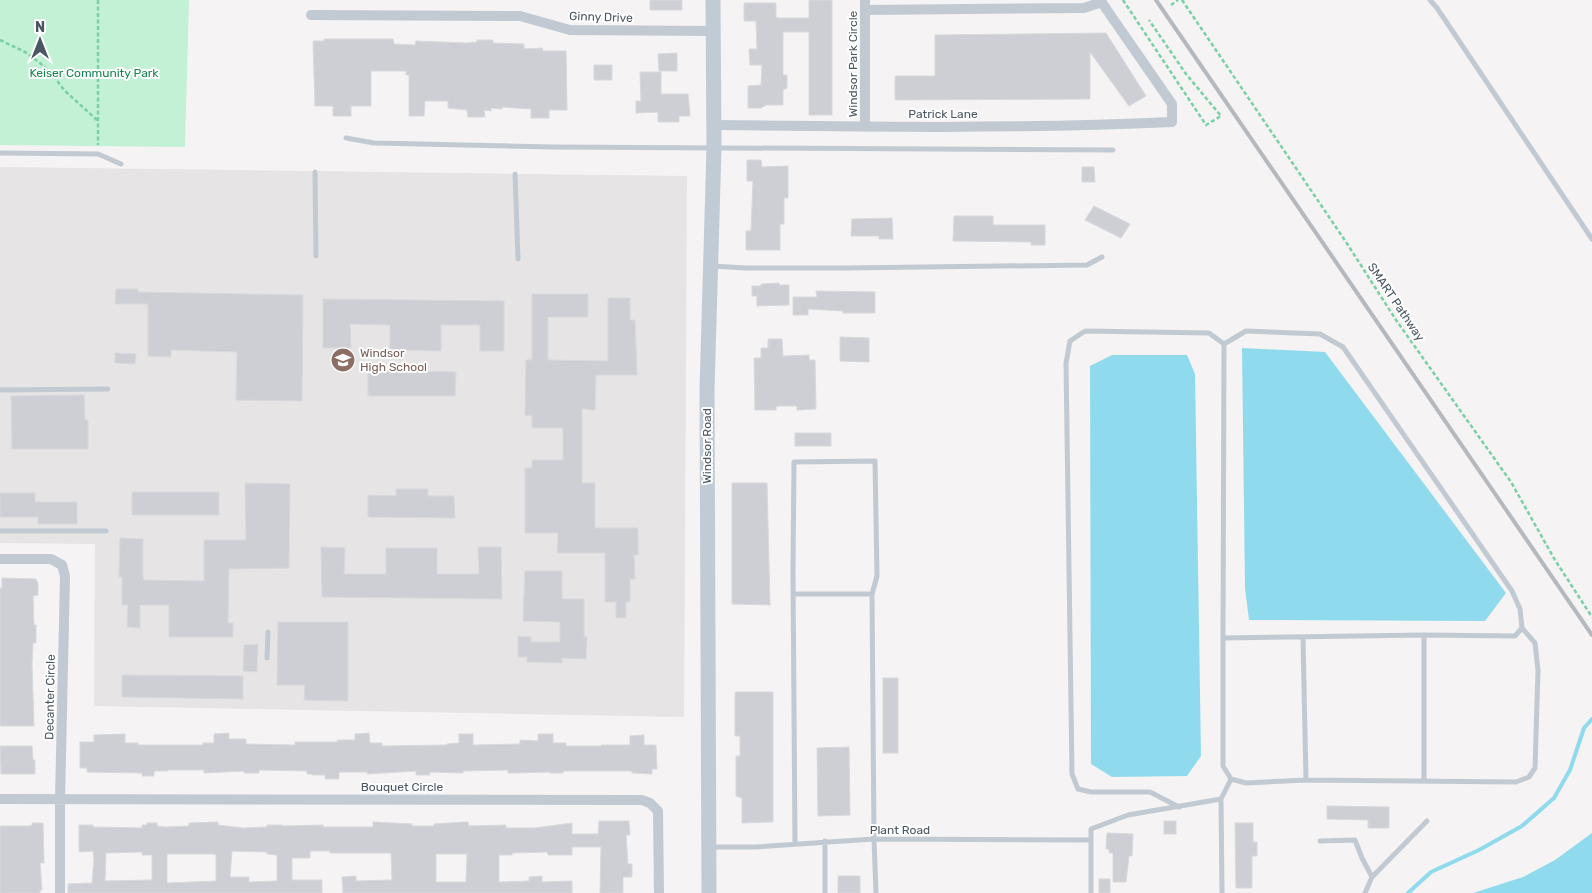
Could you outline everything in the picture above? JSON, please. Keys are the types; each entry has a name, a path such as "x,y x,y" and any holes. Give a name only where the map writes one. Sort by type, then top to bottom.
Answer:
{"main road":[{"name":"Windsor Road","path":"709,893 706,390 714,148 713,0"}],"street":[{"path":"865,5 1084,8 1101,1"},
{"name":"Patrick Lane","path":"714,125 865,127 1103,125 1172,122 1172,104 1101,1"},
{"name":"Windsor Park Circle","path":"865,5 865,127"},
{"name":"Ginny Drive","path":"311,15 520,16 570,30 713,31"},
{"name":"Decanter Circle","path":"0,558 51,559 62,565 64,576 60,893"},
{"path":"0,799 60,799"},
{"name":"Bouquet Circle","path":"60,799 642,800 650,803 658,811 659,893"}],"lane":[{"path":"1430,0 1592,239"},
{"path":"346,138 374,143 552,147 1113,150"},
{"path":"0,154 98,154 121,164"},
{"path":"315,172 316,256"},
{"path":"516,174 518,259"},
{"path":"710,266 846,268 1087,265 1102,257"},
{"path":"1179,807 1150,792 1091,792 1078,789 1072,774 1066,363 1070,341 1085,331 1209,333 1224,344"},
{"path":"1246,331 1320,334 1344,347 1512,591 1520,609 1522,628 1534,643 1538,670 1535,768 1529,777 1516,782 1306,780 1246,783 1231,780 1223,766 1224,344 1246,331"},
{"path":"0,390 108,389"},
{"path":"795,844 794,462 875,461 877,576 872,594 876,893"},
{"path":"0,531 106,531"},
{"path":"793,594 872,594"},
{"path":"1223,638 1424,635 1515,636 1522,628"},
{"path":"267,658 268,632"},
{"path":"1424,635 1424,781"},
{"path":"1303,637 1306,780"},
{"path":"1222,893 1221,799 1231,780"},
{"path":"1091,893 1092,829 1128,815 1221,799"},
{"path":"1365,893 1372,877 1427,821"},
{"name":"Plant Road","path":"709,848 756,847 874,839 1092,840"},
{"path":"1320,841 1355,840 1372,877"},
{"path":"825,842 825,893"}],"path":[{"path":"98,0 98,154"},
{"path":"1123,0 1206,125 1221,116 1186,74 1149,20"},
{"path":"1171,5 1180,0"},
{"name":"SMART Pathway","path":"1180,0 1293,163 1396,320 1512,482 1555,560 1592,617"},
{"path":"0,40 25,52 40,63 53,75 64,90 98,121"}],"shaded area":[{"name":"Windsor High School","path":"0,167 687,176 684,717 94,706 95,544 0,543"}],"green space":[{"name":"Keiser Community Park","path":"0,0 189,0 185,147 0,145"}],"water":[{"path":"1242,348 1325,352 1506,593 1485,621 1249,620 1245,588"},
{"path":"1112,355 1187,355 1195,374 1201,756 1187,776 1112,777 1091,764 1090,366"},
{"path":"1592,833 1592,893 1473,893 1523,877 1555,860"}],"building":[{"path":"650,0 682,0 682,10 650,10"},
{"path":"809,0 832,0 832,115 809,115 809,32 783,32 783,75 787,75 787,88 783,90 783,105 748,108 748,86 761,85 762,65 750,65 749,49 757,49 756,21 744,21 744,3 776,3 776,18 809,18"},
{"path":"1106,33 1146,96 1129,106 1090,52 1090,99 895,100 895,76 935,76 935,35"},
{"path":"324,39 393,39 394,44 415,45 416,41 467,43 477,42 477,40 493,40 493,43 524,44 524,49 542,48 543,51 566,51 567,110 549,110 549,118 531,118 531,109 502,107 502,109 491,108 491,111 484,110 485,117 468,117 467,110 448,108 448,101 425,101 424,116 409,116 409,75 406,75 406,71 371,71 371,106 351,106 351,116 333,116 333,106 315,106 313,41 324,41"},
{"path":"677,53 677,71 659,71 658,54"},
{"path":"594,65 612,65 612,80 594,80"},
{"path":"640,72 661,72 661,94 688,94 690,116 679,116 679,122 658,122 658,112 636,113 636,101 641,101"},
{"path":"747,160 761,160 762,167 788,166 788,198 784,198 784,224 780,224 780,250 746,250 746,231 751,231 753,181 747,181"},
{"path":"1082,167 1094,167 1095,182 1082,182"},
{"path":"1094,206 1130,224 1121,238 1085,220"},
{"path":"954,216 993,216 993,225 1045,225 1045,245 1031,245 1031,242 953,241"},
{"path":"892,218 893,239 879,239 879,236 851,236 852,219"},
{"path":"779,283 779,285 789,285 789,305 757,306 757,296 752,296 752,286"},
{"path":"116,289 138,289 138,292 303,295 302,401 236,400 237,352 171,350 171,357 148,356 148,304 115,304"},
{"path":"816,291 875,292 875,313 843,313 843,311 808,309 808,315 793,315 793,297 817,297"},
{"path":"532,294 588,294 588,317 548,317 548,360 608,361 608,298 630,298 630,320 635,320 637,375 596,375 595,410 582,409 582,483 595,483 595,528 638,528 638,555 634,555 635,579 630,579 630,602 626,602 626,618 616,618 616,602 605,602 605,553 557,553 558,533 525,533 525,468 532,468 532,460 563,460 563,428 532,428 532,416 525,415 526,360 532,360"},
{"path":"323,299 504,301 504,351 480,351 480,325 441,325 441,351 390,350 390,325 350,324 351,348 323,348"},
{"path":"840,337 869,338 869,362 840,361"},
{"path":"768,339 782,339 783,356 809,355 809,360 815,360 816,409 797,410 797,406 776,406 776,410 755,410 754,358 761,358 761,348 768,348"},
{"path":"115,353 136,354 135,364 115,363"},
{"path":"368,370 456,372 455,396 368,396"},
{"path":"84,395 85,420 88,420 88,449 12,449 11,396"},
{"path":"795,433 831,433 831,446 795,446"},
{"path":"245,483 290,484 289,568 229,569 228,623 233,623 233,637 169,637 169,605 140,605 140,628 127,627 128,605 122,605 122,577 119,577 120,538 143,539 143,580 204,581 204,540 246,540"},
{"path":"732,483 767,483 770,605 732,604"},
{"path":"396,489 428,489 428,496 454,496 455,518 368,517 368,495 396,496"},
{"path":"132,492 219,492 219,515 132,515"},
{"path":"0,493 35,493 35,502 77,502 77,524 38,524 38,517 0,517"},
{"path":"321,547 345,548 344,574 386,574 386,548 437,548 437,574 479,574 478,547 501,547 502,599 322,597"},
{"path":"525,571 562,571 562,599 584,599 584,637 587,637 586,659 562,658 562,663 527,662 527,657 518,657 518,636 531,637 531,642 560,642 560,622 523,621"},
{"path":"2,578 36,579 38,584 38,595 33,596 34,625 36,625 36,643 33,643 32,665 34,726 0,726 0,588 2,588"},
{"path":"278,622 348,622 348,701 304,700 305,685 277,685"},
{"path":"258,644 257,672 243,671 244,645"},
{"path":"122,675 243,676 243,699 122,697"},
{"path":"883,678 898,678 898,753 883,753"},
{"path":"735,692 773,692 773,822 742,823 742,798 736,796 736,756 740,756 740,736 735,736"},
{"path":"229,733 229,739 246,739 246,744 295,745 295,742 355,740 355,734 369,733 370,743 382,743 382,746 447,745 459,743 459,734 473,734 473,745 520,744 520,740 538,741 538,734 553,734 553,743 566,743 566,746 630,745 630,736 644,735 644,745 656,745 657,769 652,769 652,774 632,773 632,771 508,773 508,770 463,771 463,773 430,772 430,775 416,775 416,771 367,774 367,772 339,772 339,779 325,779 325,775 307,774 307,771 259,770 259,773 244,773 244,771 204,773 204,770 168,770 154,771 154,776 142,776 142,773 87,772 87,768 80,768 80,742 94,742 94,735 125,734 125,743 138,743 138,745 203,745 203,743 214,743 214,734"},
{"path":"0,746 32,746 35,774 1,774"},
{"path":"849,747 850,815 818,816 817,748"},
{"path":"1327,806 1389,807 1389,828 1368,828 1368,820 1327,819"},
{"path":"599,821 629,821 630,835 626,835 628,864 632,864 632,877 623,877 623,893 600,893 601,847 572,847 572,855 548,855 547,852 499,855 499,882 529,881 529,877 542,876 542,882 572,881 572,893 343,893 342,877 356,876 356,881 392,880 391,853 330,853 330,851 310,851 310,858 292,858 292,880 322,880 322,893 68,893 68,884 92,883 93,851 79,852 79,825 142,828 142,825 147,825 147,823 157,823 157,826 165,827 189,826 189,823 218,822 218,825 243,828 267,827 267,825 373,827 373,822 434,826 434,824 468,822 469,826 506,825 506,828 534,828 572,823 572,834 598,834","holes":["232,851 267,852 267,854 277,855 277,881 249,882 249,877 230,877","142,852 142,855 152,855 152,880 105,881 106,853","167,854 216,854 216,881 167,883","436,854 467,854 466,882 436,882"]},
{"path":"1164,821 1176,821 1176,834 1164,834"},
{"path":"32,823 43,823 44,863 40,863 42,890 40,890 40,893 0,893 0,826 32,826"},
{"path":"1235,823 1253,823 1253,842 1257,842 1257,856 1252,856 1252,888 1236,888"},
{"path":"1107,833 1133,834 1132,856 1129,856 1126,882 1113,882 1113,853 1109,853 1109,849 1106,849"},
{"path":"838,876 860,876 860,893 838,893"},
{"path":"1099,879 1110,879 1110,893 1099,893"}],"waterway":[{"path":"1408,893 1431,872 1479,850 1522,826 1554,798 1570,770 1584,728 1592,719"}],"railway":[{"path":"1156,0 1592,635"}],"place":[{"name":"Windsor High School","path":"343,360"}]}
